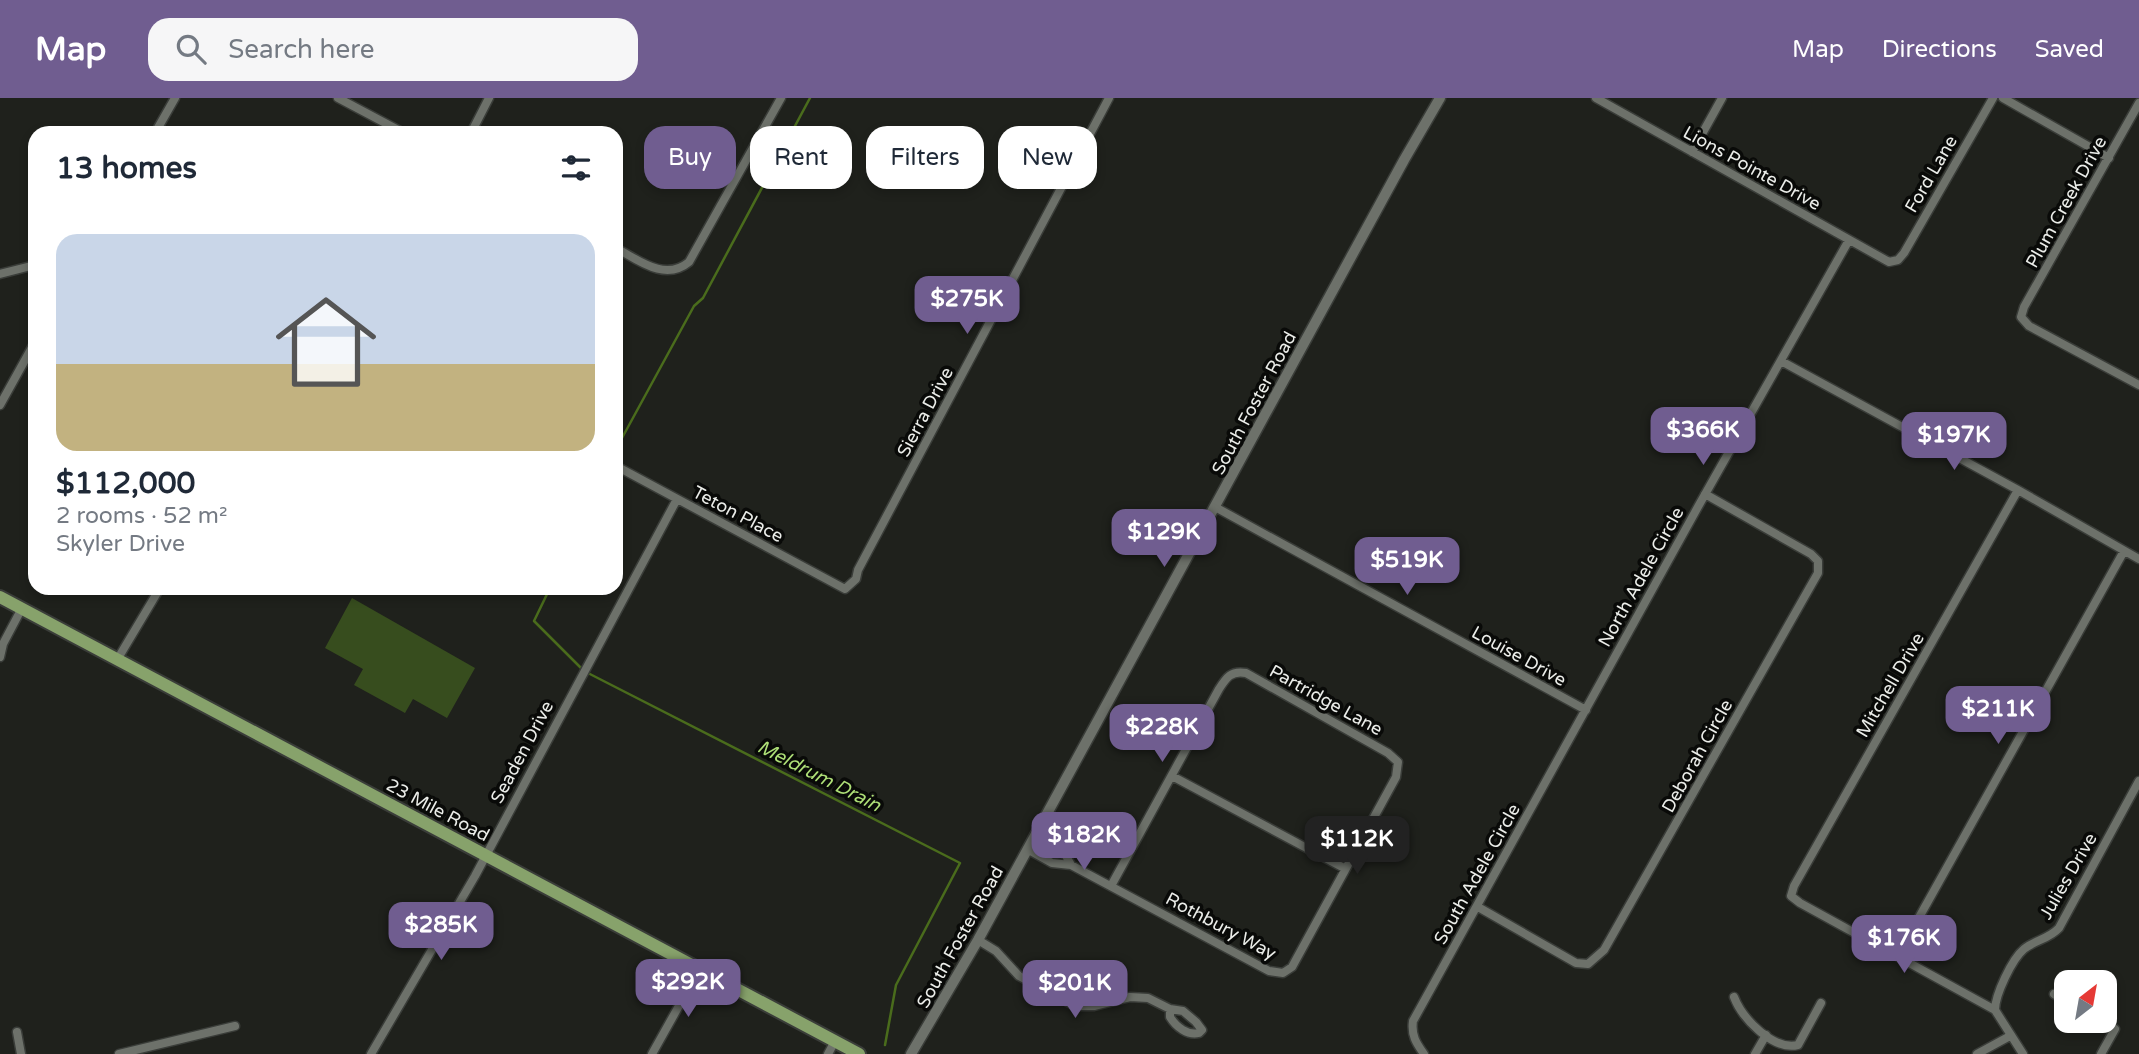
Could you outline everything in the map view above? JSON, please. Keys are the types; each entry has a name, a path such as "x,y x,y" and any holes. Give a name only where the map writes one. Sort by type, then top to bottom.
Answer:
{"main road":[{"name":"23 Mile Road","path":"0,597 859,1054"}],"street":[{"path":"159,126 175,98"},
{"path":"338,98 391,126"},
{"path":"475,126 489,98"},
{"path":"623,251 661,270 678,268 689,262 781,98"},
{"name":"Sierra Drive","path":"845,589 856,579 858,570 1109,98"},
{"name":"South Foster Road","path":"911,1054 978,940 1440,98"},
{"name":"Lions Pointe Drive","path":"1596,98 1884,260 1894,262"},
{"path":"1692,152 1722,98"},
{"name":"Ford Lane","path":"1894,262 1901,257 1918,230 1993,98"},
{"path":"2003,98 2109,158"},
{"name":"Plum Creek Drive","path":"2139,103 2021,317 2029,326 2139,386"},
{"name":"North Adele Circle","path":"1586,710 1849,240"},
{"path":"0,274 28,267"},
{"path":"0,405 28,355"},
{"path":"1781,361 2139,559"},
{"name":"Teton Place","path":"623,470 845,589"},
{"name":"Mitchell Drive","path":"1898,955 1791,897 1794,886 2018,491"},
{"name":"Deborah Circle","path":"1478,907 1576,963 1588,964 1600,957 1818,573 1818,561 1811,554 1705,494"},
{"name":"Seaden Drive","path":"371,1054 485,856 677,499"},
{"name":"Louise Drive","path":"1215,508 1586,710"},
{"path":"2023,1054 1995,1010 1898,955 2124,551"},
{"path":"117,660 156,595"},
{"path":"0,657 1,645 22,608"},
{"name":"Partridge Lane","path":"1172,776 1219,689 1230,674 1236,672 1250,675 1388,753 1398,762 1396,777 1344,868"},
{"name":"South Adele Circle","path":"1424,1054 1414,1038 1413,1021 1586,710"},
{"path":"1111,886 1172,776 1344,868"},
{"name":"Julies Drive","path":"1995,1010 1997,997 2021,952 2050,937 2059,928 2139,781"},
{"name":"Rothbury Way","path":"1035,834 1065,854 1071,865"},
{"name":"Rothbury Way","path":"1027,849 1052,863 1071,865 1269,971 1283,973 1292,967 1344,868"},
{"path":"978,940 996,951 1019,976 1075,1006 1094,1006 1116,999 1140,997 1154,1000 1170,1009 1183,1011 1196,1021 1202,1030 1196,1035 1183,1030 1172,1021 1170,1009"},
{"path":"652,1054 699,970"},
{"path":"1734,997 1742,1011 1766,1035 1782,1045 1798,1045 1821,1003"},
{"path":"119,1054 235,1026"},
{"path":"16,1032 21,1054"},
{"path":"2101,1054 2113,1033"},
{"path":"1755,1054 1766,1035"},
{"path":"1977,1054 2010,1036"},
{"path":"828,1054 835,1041"}],"green space":[{"path":"352,598 475,668 447,718 413,699 405,713 354,685 363,669 325,648"}],"waterway":[{"name":"Meldrum Drain","path":"623,436 694,306 703,298 810,98"},
{"name":"Meldrum Drain","path":"547,595 534,621 584,671 960,863 896,985 885,1045"}]}
